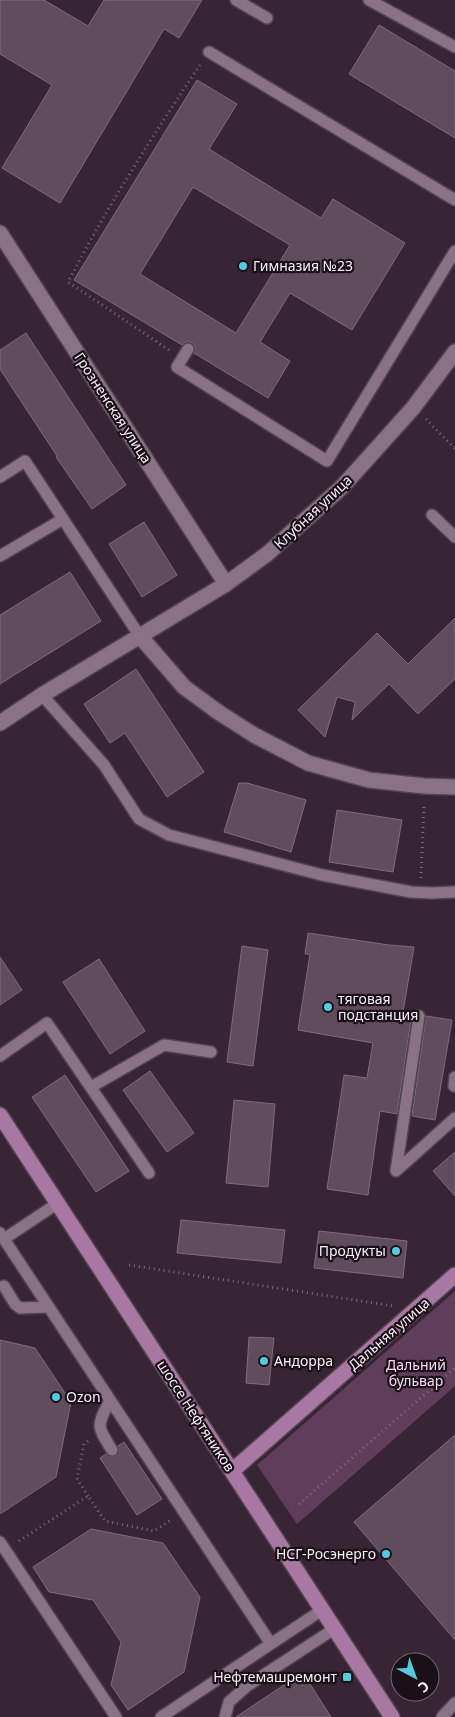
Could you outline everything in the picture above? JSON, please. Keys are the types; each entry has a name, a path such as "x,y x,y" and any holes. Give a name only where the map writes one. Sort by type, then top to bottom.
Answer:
{"main road":[{"name":"шоссе Нефтяников","path":"0,1115 392,1717"},
{"name":"Дальняя улица","path":"232,1472 455,1275"}],"street":[{"name":"Грозненская улица","path":"0,233 226,584"},
{"name":"Клубная улица","path":"0,723 139,635 226,584 267,554 342,487 413,408 455,352"},
{"path":"139,635 184,687 254,735 308,763 369,780 455,788"}],"lane":[{"path":"236,0 267,18"},
{"path":"369,0 455,47"},
{"path":"209,52 455,200"},
{"path":"185,354 177,366 327,461 455,251"},
{"path":"0,477 25,461 139,635"},
{"path":"432,515 455,538"},
{"path":"0,556 63,519"},
{"path":"42,695 104,765 139,819 169,834 322,875 411,892 455,892"},
{"path":"420,1016 396,1171 455,1118"},
{"path":"0,1056 47,1023 149,1173"},
{"path":"91,1087 164,1045 211,1052"},
{"path":"455,1077 455,1086"},
{"path":"58,1203 2,1236 271,1644"},
{"path":"4,1286 15,1304 20,1308 49,1307"},
{"path":"110,1400 99,1426 100,1432 112,1450"},
{"path":"3,1546 116,1717"},
{"path":"161,1717 322,1610"},
{"path":"225,1717 230,1702 247,1686 334,1628"},
{"path":"442,1717 455,1703"}],"path":[{"path":"185,354 68,282 94,235 177,99 209,52"},
{"path":"413,408 455,449"},
{"path":"421,892 424,786"},
{"path":"129,1265 394,1306"},
{"path":"299,1504 455,1368"},
{"path":"100,1432 84,1444 77,1478 105,1521 154,1531 184,1511"},
{"path":"3,1546 88,1496"}],"green space":[{"name":"Дальний бульвар","path":"455,1291 455,1386 297,1524 257,1465"}],"building":[{"path":"0,0 44,0 88,26 104,0 202,0 179,38 164,29 60,203 2,168 52,85 0,54"},
{"path":"379,25 455,71 455,138 349,74"},
{"path":"197,80 237,104 209,149 321,218 333,199 405,243 352,330 290,293 260,342 290,361 268,398 194,353 195,346 191,342 185,342 182,345 74,280","holes":["193,187 290,245 236,333 140,274"]},
{"path":"26,333 126,485 92,509 56,457 0,369 0,350"},
{"path":"144,522 177,575 142,597 109,544"},
{"path":"70,572 101,621 0,684 0,615"},
{"path":"455,618 455,679 418,714 389,684 352,720 355,702 337,697 325,737 298,710 377,633 408,664"},
{"path":"136,669 204,772 167,797 125,733 110,743 84,704"},
{"path":"239,783 247,783 306,800 291,852 224,832"},
{"path":"337,810 402,820 393,872 329,862"},
{"path":"308,933 414,947 403,1012 412,1013 397,1114 380,1111 368,1195 327,1189 344,1075 367,1078 373,1043 298,1030 310,954 305,954"},
{"path":"242,946 268,950 253,1066 227,1062"},
{"path":"0,957 22,990 0,1005"},
{"path":"99,959 145,1031 110,1054 63,982"},
{"path":"426,1016 452,1020 435,1120 412,1116"},
{"path":"150,1071 194,1133 167,1152 123,1090"},
{"path":"65,1075 129,1171 96,1192 32,1097"},
{"path":"234,1100 275,1104 268,1187 226,1183"},
{"path":"455,1152 455,1196 433,1171"},
{"path":"181,1220 285,1230 281,1263 177,1253"},
{"path":"319,1231 407,1241 403,1278 314,1268"},
{"name":"Андорра","path":"249,1337 274,1338 269,1385 246,1383"},
{"path":"0,1340 35,1348 71,1402 56,1477 0,1514"},
{"path":"455,1435 455,1640 354,1522"},
{"path":"124,1442 162,1499 137,1515 100,1458 106,1454 112,1457 116,1456 119,1450 118,1446"},
{"path":"91,1529 163,1543 200,1597 184,1672 128,1710 111,1685 121,1642 93,1600 49,1592 33,1567"},
{"path":"303,1673 331,1717 236,1717 284,1685"}],"place":[{"name":"Гимназия №23","path":"243,266"},
{"name":"тяговая подстанция","path":"328,1007"},
{"name":"Продукты","path":"396,1251"},
{"name":"Андорра","path":"264,1361"},
{"name":"Ozon","path":"56,1397"},
{"name":"НСГ-Росэнерго","path":"386,1554"},
{"name":"Нефтемашремонт","path":"347,1677"}]}
